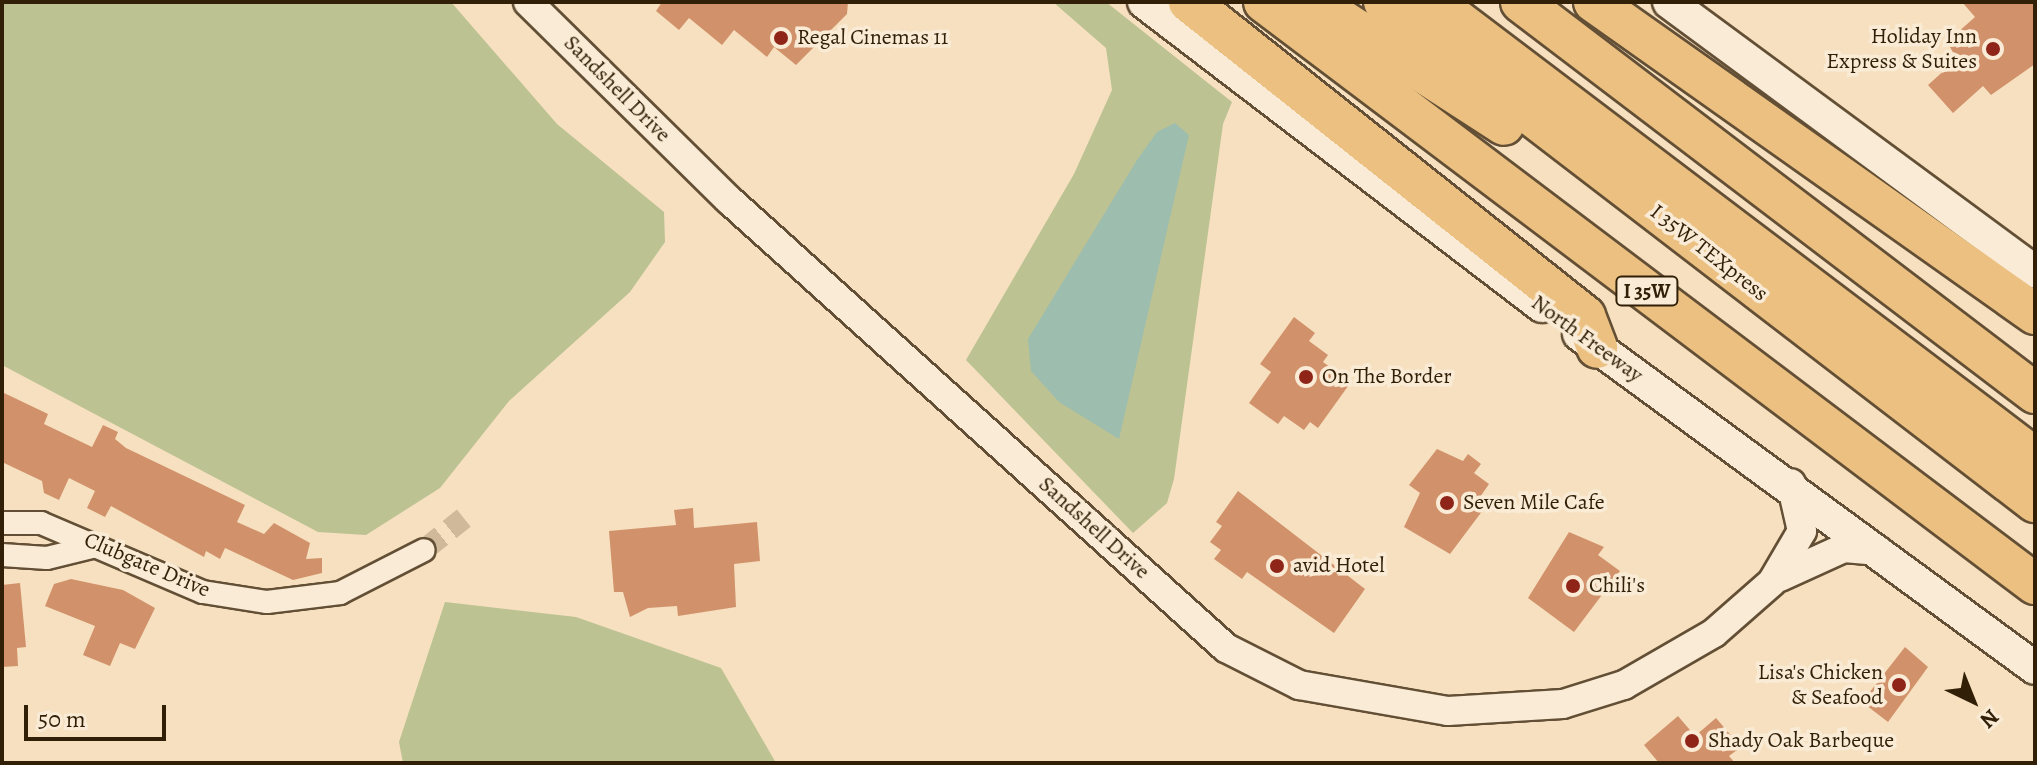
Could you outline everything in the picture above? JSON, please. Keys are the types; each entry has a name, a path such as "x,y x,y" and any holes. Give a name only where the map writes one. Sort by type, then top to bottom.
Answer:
{"highway":[{"path":"1189,2 1585,316 1597,348"},
{"name":"I 35W","path":"1264,2 2033,584"},
{"path":"1314,2 1838,353"},
{"name":"I 35W TEXpress","path":"1384,2 2035,502"},
{"name":"I 35W TEXpress","path":"1433,2 2035,458"},
{"path":"1521,2 2035,393"},
{"path":"1594,2 2035,314"}],"main road":[{"name":"North Freeway","path":"1144,2 1597,348 1791,483 2035,668"},
{"path":"1669,2 2035,272"}],"street":[{"name":"Sandshell Drive","path":"528,2 729,200 1226,648 1299,685 1448,711 1563,704 1678,657 1772,582 1820,554 1879,551"},
{"name":"Sandshell Drive","path":"1772,582 1802,531 1791,483"},
{"name":"Clubgate Drive","path":"2,523 41,523 203,592 294,603 365,583 424,550"},
{"path":"2,555 47,558 92,547"}],"green space":[{"path":"2,2 451,2 557,124 664,212 665,242 630,292 509,401 440,488 366,535 318,532 2,365"},
{"path":"1053,2 1106,2 1232,102 1223,124 1174,479 1167,503 1133,533 966,360 1074,174 1112,90 1106,48"},
{"path":"445,602 576,617 721,668 776,763 403,763 399,742"}],"shaded area":[{"path":"1175,123 1189,135 1119,439 1059,402 1031,371 1028,339 1137,160 1157,132"}],"building":[{"name":"Regal Cinemas 11","path":"662,2 848,2 847,14 796,65 774,47 767,57 734,30 722,45 689,18 679,30 656,11"},
{"name":"Holiday Inn Express & Suites","path":"1962,2 2035,2 2035,64 1991,95 1983,86 1953,113 1928,85 1957,59 1947,42 1975,17"},
{"name":"On The Border","path":"1294,317 1315,333 1309,341 1328,355 1323,362 1351,382 1318,428 1310,422 1304,430 1284,416 1278,424 1249,403 1271,372 1260,364"},
{"path":"2,392 48,414 44,424 92,447 103,425 118,432 115,439 126,448 245,505 237,522 264,534 274,523 310,543 306,559 322,558 322,573 293,580 225,548 220,559 206,551 204,557 111,506 105,517 87,508 95,491 69,478 59,500 44,493 42,481 2,462"},
{"name":"Seven Mile Cafe","path":"1437,449 1463,461 1468,454 1481,464 1474,473 1489,484 1478,500 1486,506 1450,554 1404,527 1420,493 1409,485"},
{"name":"avid Hotel","path":"1238,491 1365,589 1334,633 1247,572 1242,579 1214,559 1221,550 1210,542 1222,526 1216,522"},
{"path":"693,508 694,528 757,522 760,561 734,564 736,607 678,616 677,606 648,608 630,617 623,592 614,592 609,531 676,525 674,510"},
{"name":"Chili's","path":"1569,532 1604,547 1598,555 1620,571 1574,632 1528,598"},
{"path":"71,579 123,590 155,608 135,649 120,643 110,666 83,655 95,626 45,606 54,584"},
{"path":"20,583 26,647 17,648 18,666 2,667 2,585"},
{"name":"Lisa's Chicken & Seafood","path":"1905,647 1928,667 1888,722 1862,702"},
{"name":"Shady Oak Barbeque","path":"1678,716 1695,736 1716,718 1741,747 1729,756 1735,763 1659,763 1644,745"}],"tunnel":[{"path":"424,550 464,518"}],"place":[{"name":"Regal Cinemas 11","path":"781,38"},
{"name":"Holiday Inn Express & Suites","path":"1993,49"},
{"name":"On The Border","path":"1306,377"},
{"name":"Seven Mile Cafe","path":"1447,503"},
{"name":"avid Hotel","path":"1277,566"},
{"name":"Chili's","path":"1573,586"},
{"name":"Lisa's Chicken & Seafood","path":"1899,685"},
{"name":"Shady Oak Barbeque","path":"1692,741"}]}
